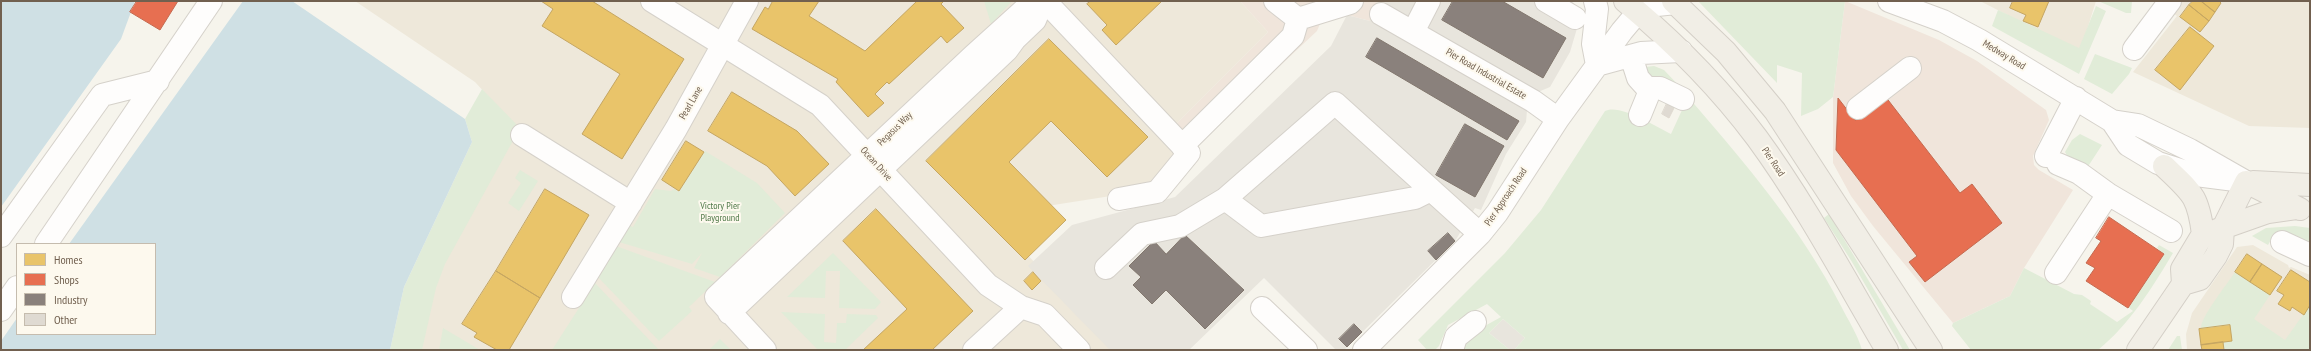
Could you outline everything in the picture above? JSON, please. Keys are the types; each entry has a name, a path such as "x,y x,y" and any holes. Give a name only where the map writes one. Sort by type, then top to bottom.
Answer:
{"main road":[{"path":"1674,2 1726,52 1775,111 1931,348"},
{"name":"Pier Road","path":"1631,6 1682,51 1739,115 1769,156 1807,213 1887,350"},
{"path":"2138,350 2183,284 2200,279 2222,244 2190,191 2164,166"},
{"path":"2213,231 2246,182"},
{"name":"Medway Road","path":"2246,182 2310,185"},
{"name":"Medway Road","path":"2246,182 2303,209"},
{"path":"2213,231 2268,212 2303,209"}],"street":[{"path":"47,243 211,1"},
{"name":"Ocean Drive","path":"652,1 820,105 988,285 1022,307 1045,315 1079,350"},
{"name":"Pearl Lane","path":"573,297 725,45 735,22 747,1"},
{"name":"Pegasus Way","path":"765,350 729,313 874,163 1007,50 1015,39 1035,20 1043,1 1182,146"},
{"path":"1275,1 1298,19"},
{"path":"1298,19 1350,3 1352,1"},
{"path":"1413,32 1429,1"},
{"path":"1546,1 1575,18"},
{"path":"1595,1 1597,9 1593,44 1597,65 1641,53 1682,51"},
{"path":"2134,49 2170,1"},
{"path":"1631,6 1674,2"},
{"name":"Medway Road","path":"1902,3 1943,21 1979,40 2076,98 2112,121 2128,145 2164,166 2196,175 2246,182"},
{"name":"Pier Approach Road","path":"1364,350 1480,234 1497,213 1558,119 1597,65 1631,6"},
{"name":"Pier Road Industrial Estate","path":"1381,14 1533,101 1558,119"},
{"path":"1119,199 1157,192 1189,153 1182,146 1294,36 1298,19"},
{"path":"1630,56 1638,78 1647,88 1649,93 1640,115"},
{"path":"1858,108 1910,68"},
{"path":"1,236 102,95 158,81"},
{"path":"1647,88 1660,88 1683,99"},
{"path":"2076,98 2052,160 2079,174 2108,194 2171,231"},
{"path":"1106,268 1142,234 1180,226 1225,200 1335,103 1480,234"},
{"name":"Medway Road","path":"2112,121 2138,125 2190,150 2246,182"},
{"path":"522,135 631,203"},
{"path":"1225,200 1261,226 1415,198 1431,190"},
{"path":"2056,273 2108,194"},
{"path":"2282,242 2310,254"},
{"path":"1,310 16,288"},
{"path":"974,350 1022,307"},
{"path":"1262,308 1306,350"},
{"path":"1452,350 1456,337 1476,322"}],"shaded area":[{"path":"1,1 135,1 121,39 1,207"},
{"path":"243,1 292,1 465,119 472,142 404,287 390,350 1,350 1,341 16,319 16,335 156,335 156,243 70,243"},
{"path":"355,1 1240,1 1268,32 1175,125 1201,140 1168,187 990,215 1117,350 397,350 513,123 475,82"},
{"path":"1240,1 1378,1 1370,21 1347,15 1322,19 1317,31 1201,140 1175,125 1268,32"},
{"path":"1378,1 1572,1 1576,6 1578,12 1578,25 1570,52 1550,87 1538,92 1527,110 1526,122 1506,154 1481,210 1475,208 1455,241 1344,350 1336,350 1264,278 1189,350 1110,350 1028,266 1072,225 1175,197 1331,46 1347,15 1370,21"},
{"path":"1845,1 1939,40 1977,61 2046,110 2049,120 2033,156 2034,165 2039,170 2073,190 2024,268 2010,296 1953,323 1873,226 1851,196 1833,163 1833,97"},
{"path":"1980,1 2096,1 2080,52"},
{"path":"2157,1 2310,1 2310,128 2249,126 2133,72 2177,16"},
{"path":"2253,245 2288,265 2289,268 2291,267 2310,275 2310,350 2187,350 2186,334 2192,313 2237,247"},
{"path":"1503,319 1525,338 1514,350 1510,350 1489,333"}],"green space":[{"path":"984,1 1012,1 991,24"},
{"path":"1698,1 1845,1 1833,97 1818,109 1801,116 1802,73 1777,65 1777,83"},
{"path":"2098,1 2132,1 2131,13 2126,13"},
{"path":"2096,6 2106,11 2079,74 1992,26 1998,10 2079,48"},
{"path":"2095,54 2132,68 2129,74 2112,94 2084,79"},
{"path":"1654,66 1664,70 1684,91 1646,75 1645,67"},
{"path":"482,89 520,128 445,264 436,288 422,350 390,350 404,287 472,142 465,119"},
{"path":"1688,97 1751,172 1790,223 1825,277 1855,333 1862,350 1514,350 1525,338 1503,319 1489,333 1510,350 1459,350 1463,338 1501,317 1487,304 1448,325 1439,346 1435,350 1427,350 1418,340 1505,253 1541,210 1605,111 1611,109 1628,113 1671,134"},
{"path":"2080,134 2102,145 2087,168 2068,157 2065,152 2072,140"},
{"name":"Victory Pier Playground","path":"705,151 757,183 785,213 720,277 694,268 702,253 692,264 619,242 628,225 633,227 655,189 671,191 674,189 679,192"},
{"path":"520,170 538,181 519,211 508,203 521,183 515,178"},
{"path":"1829,214 1910,350 1903,350 1852,262 1824,218"},
{"path":"2295,226 2310,228 2310,247 2275,233 2268,245 2252,236 2266,228"},
{"path":"2159,245 2173,253 2140,305 2110,340 2098,350 1971,350 1952,326 1953,323 2010,296 2024,268 2074,294 2082,295 2091,301 2090,304 2117,322 2133,311 2128,307 2164,254 2157,248"},
{"path":"616,246 715,282 689,307 692,311 659,341 598,277"},
{"path":"833,253 881,302 875,309 839,308 840,271 826,271 825,298 787,297"},
{"path":"2235,272 2270,295 2254,319 2285,340 2310,305 2310,350 2224,350 2223,342 2232,341 2230,325 2201,329 2204,317"},
{"path":"595,283 659,350 552,350"},
{"path":"781,312 825,314 824,342 836,343 837,323 846,323 847,314 876,315 878,318 845,350 818,350"},
{"path":"443,328 480,350 439,350"},
{"path":"2177,336 2180,336 2182,350 2168,350"},
{"path":"720,339 731,350 709,350"}],"building: Homes":[{"path":"541,1 592,1 684,59 622,159 582,134 620,74 542,26 553,9"},
{"path":"773,1 819,1 809,16 865,51 917,1 944,1 941,4 964,28 947,43 941,36 889,84 887,82 875,94 884,103 868,117 836,82 838,79 752,29 765,7 768,9"},
{"path":"1091,1 1162,1 1116,45 1102,30 1107,25 1087,4"},
{"path":"2013,1 2049,1 2038,27 2023,21 2026,15 2010,8"},
{"path":"2193,1 2201,1 2215,12 2209,21 2189,5"},
{"path":"2201,1 2219,1 2221,3 2215,12"},
{"path":"2189,5 2209,21 2200,32 2180,17"},
{"path":"2190,27 2214,46 2180,90 2155,70"},
{"path":"1049,39 1148,137 1107,177 1051,121 1009,162 1066,220 1025,260 926,161"},
{"path":"732,92 797,131 829,164 795,196 767,166 708,131"},
{"path":"686,141 704,152 679,191 662,180"},
{"path":"545,189 589,215 540,298 496,271"},
{"path":"876,209 973,311 932,350 863,350 907,309 843,241"},
{"path":"2247,254 2262,264 2250,282 2235,272"},
{"path":"2262,264 2282,277 2270,295 2250,282"},
{"path":"2291,270 2310,282 2310,305 2304,315 2292,307 2290,311 2278,304 2284,295 2277,291"},
{"path":"496,271 540,298 509,350 497,350 474,337 477,333 462,324"},
{"path":"1033,272 1041,281 1032,290 1024,281"},
{"path":"2230,325 2232,341 2201,345 2199,329"},
{"path":"2223,342 2224,350 2202,350 2201,345"}],"building: Shops":[{"path":"137,1 178,1 160,30 130,12"},
{"path":"1885,96 1960,193 1972,184 2002,223 1925,282 1909,262 1917,256 1836,150 1838,98 1855,120"},
{"path":"2109,217 2164,254 2128,308 2086,281 2095,268 2086,263 2101,241 2096,238"}],"building: Industry":[{"path":"1453,1 1502,1 1566,38 1543,78 1442,20"},
{"path":"1377,38 1519,121 1507,140 1366,57"},
{"path":"1465,124 1504,146 1475,197 1436,175"},
{"path":"1448,233 1455,241 1436,260 1428,251"},
{"path":"1185,235 1244,290 1205,329 1166,290 1152,304 1133,285 1141,277 1129,266 1154,241 1166,254"},
{"path":"1354,324 1362,332 1347,347 1339,339"}],"building: Other":[{"path":"1669,99 1677,102 1669,118 1662,114"}]}
